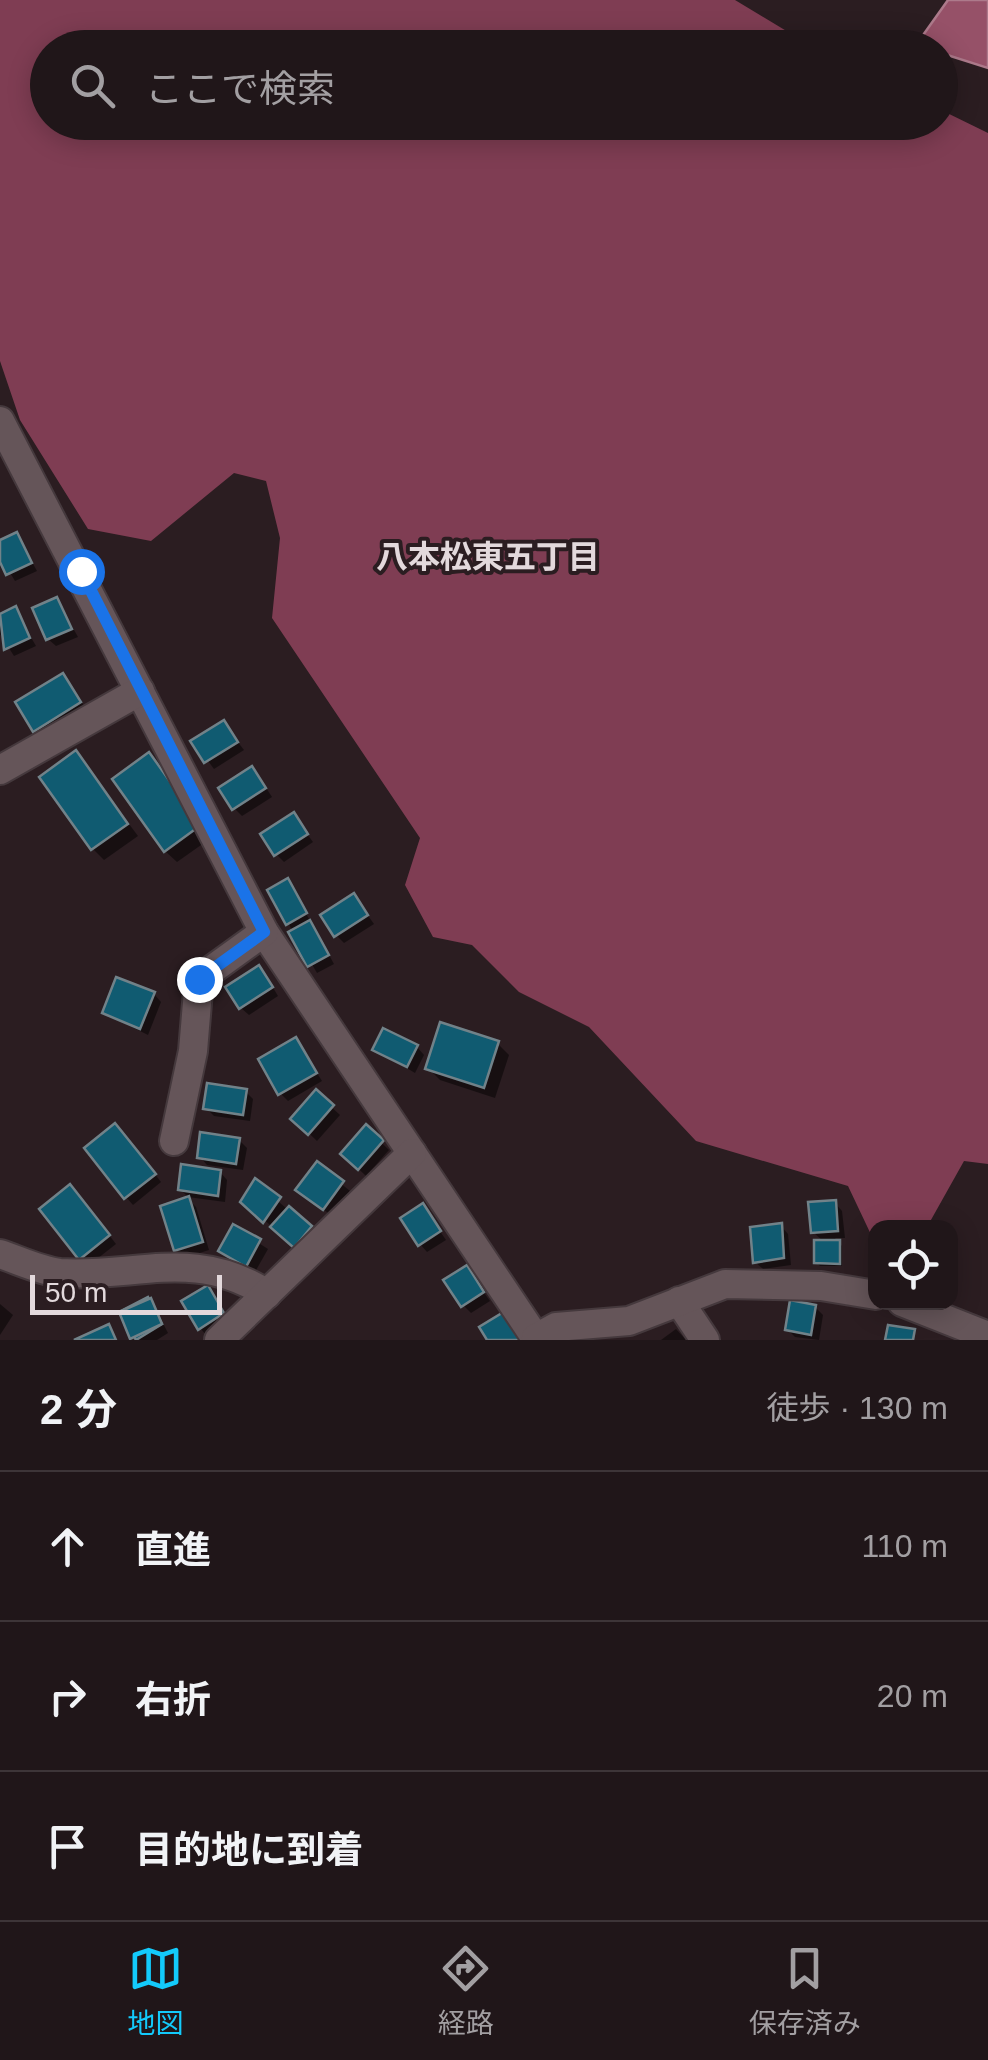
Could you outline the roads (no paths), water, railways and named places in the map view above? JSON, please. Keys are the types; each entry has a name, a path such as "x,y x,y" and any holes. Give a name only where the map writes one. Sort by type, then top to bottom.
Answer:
{"street":[{"path":"0,421 264,932 536,1339 556,1327 629,1320 725,1284 757,1282 868,1293"},
{"path":"0,770 140,691"},
{"path":"174,1141 193,1051 199,979 264,932"},
{"path":"220,1340 412,1153"},
{"path":"0,1254 58,1273 149,1265 196,1268 236,1278 267,1294"},
{"path":"679,1300 705,1340"},
{"path":"922,1310 988,1336"}],"district":[{"name":"八本松東五丁目","path":"488,557"}]}
